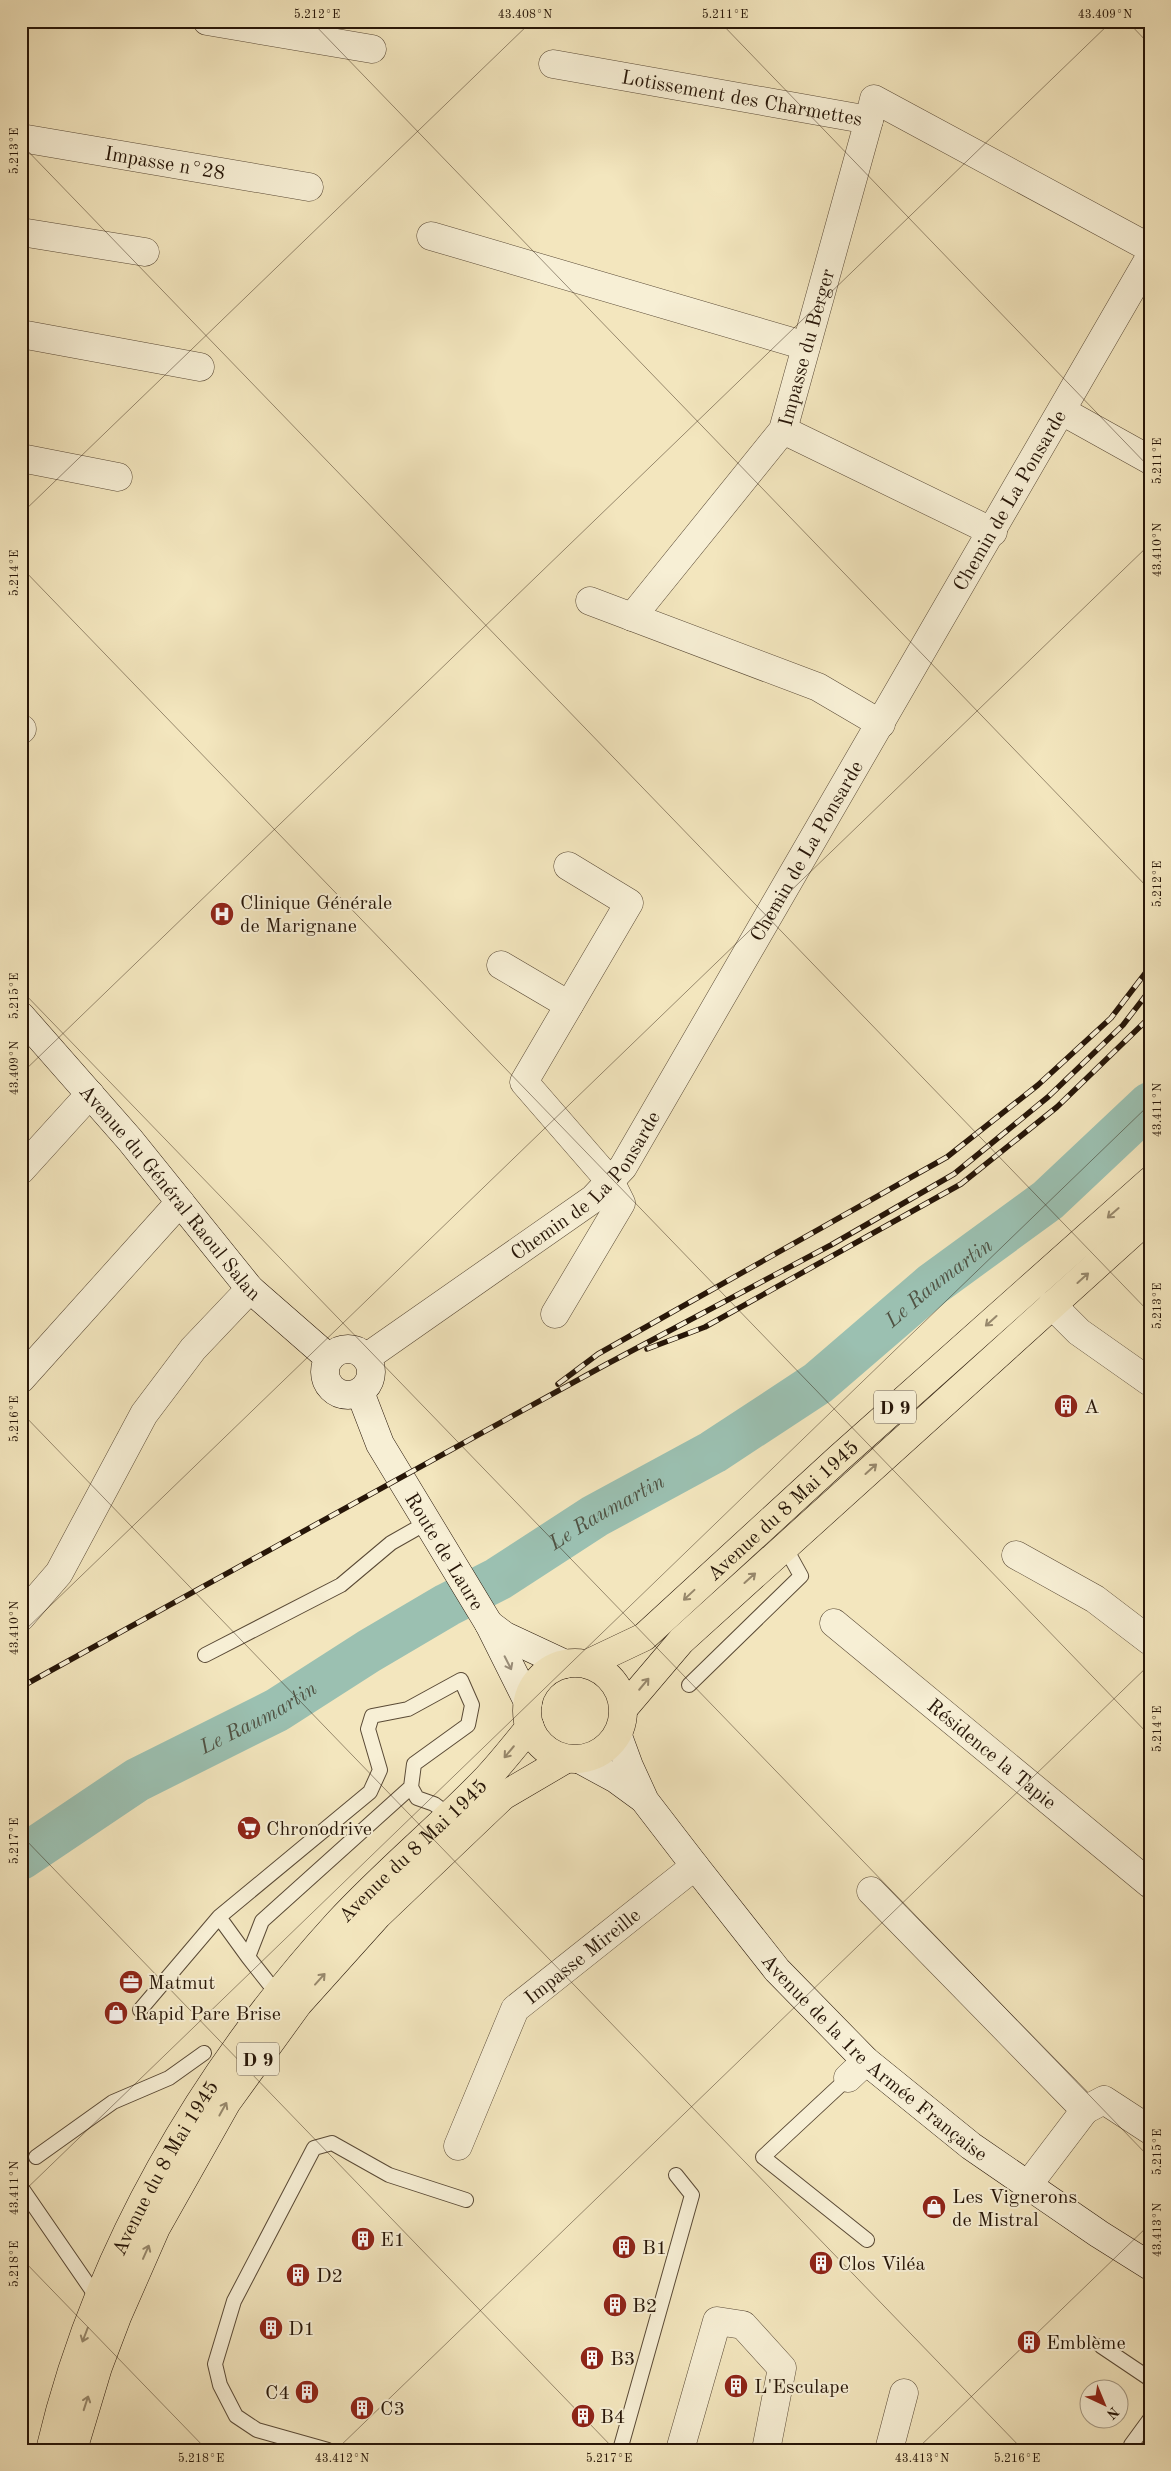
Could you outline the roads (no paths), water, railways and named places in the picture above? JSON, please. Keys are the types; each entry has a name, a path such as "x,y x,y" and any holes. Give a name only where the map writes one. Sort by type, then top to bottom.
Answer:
{"main road":[{"name":"Avenue du 8 Mai 1945","path":"576,1664 644,1637 846,1451 1150,1181"},
{"name":"Avenue du 8 Mai 1945","path":"624,1708 681,1641 1150,1218"},
{"path":"576,1664 599,1669 614,1683 621,1696 624,1708 618,1736 609,1746 596,1755 574,1759 544,1748 529,1715 532,1689 540,1679 547,1672 576,1664"},
{"name":"Avenue du 8 Mai 1945","path":"50,2450 76,2359 98,2298 162,2166 210,2086 278,1995 338,1924 396,1863 489,1777 529,1715"},
{"name":"Avenue du 8 Mai 1945","path":"73,2450 98,2367 117,2317 148,2246 227,2102 298,2004 378,1914 503,1796 574,1759"}],"street":[{"path":"207,21 372,49"},
{"name":"Lotissement des Charmettes","path":"554,64 869,120 874,99 1150,248"},
{"name":"Impasse du Berger","path":"632,617 783,430 869,120"},
{"name":"Impasse n°28","path":"21,138 309,187"},
{"path":"21,232 145,252"},
{"path":"431,236 806,346"},
{"name":"Chemin de La Ponsarde","path":"367,1357 423,1320 593,1198 623,1167 993,532 1150,257"},
{"path":"21,334 200,367"},
{"path":"21,352 152,376"},
{"path":"1062,411 1150,460"},
{"path":"783,430 993,532"},
{"path":"21,458 118,477"},
{"path":"590,601 818,687 881,724"},
{"path":"555,1314 621,1203 610,1180 524,1082 629,903 568,866"},
{"path":"501,965 569,1005"},
{"name":"Avenue du Général Raoul Salan","path":"21,1016 90,1094 250,1289 329,1358"},
{"path":"21,1170 90,1094"},
{"path":"21,1379 180,1202"},
{"path":"21,1617 59,1573 144,1414 193,1349 250,1289"},
{"path":"1052,1305 1079,1332 1150,1382"},
{"path":"348,1348 362,1352 367,1357 372,1369 371,1376 369,1382 360,1392 347,1395 334,1390 326,1378 326,1364 334,1353 348,1348"},
{"name":"Route de Laure","path":"360,1392 380,1444 484,1616 529,1715"},
{"path":"1016,1555 1094,1598 1150,1640"},
{"name":"Route de Laure","path":"484,1616 505,1636 576,1664"},
{"name":"Résidence la Tapie","path":"834,1623 1150,1884"},
{"name":"Avenue de la 1re Armée Française","path":"618,1736 628,1766 645,1801 857,2070 1150,2266"},
{"name":"Avenue de la 1re Armée Française","path":"574,1759 616,1779 645,1801"},
{"name":"Impasse Mireille","path":"458,2146 515,2009 695,1866"},
{"path":"872,1891 1085,2110"},
{"path":"1028,2185 1085,2110 1104,2100 1150,2130"},
{"path":"680,2450 717,2321 742,2325 782,2368 766,2450"},
{"path":"889,2450 904,2393"}],"lane":[{"path":"205,1655 340,1585 391,1543 428,1522"},
{"path":"689,1685 801,1576 785,1547"},
{"path":"140,2010 219,1918 370,1792 380,1770 368,1729 372,1716 408,1709 461,1680 472,1705 468,1725 414,1764 410,1787 262,1922 248,1957"},
{"path":"410,1787 417,1798 434,1804 449,1815"},
{"path":"219,1918 278,1995"},
{"path":"36,2157 113,2102 169,2078 204,2054"},
{"path":"857,2070 762,2157 866,2240"},
{"path":"328,2450 257,2430 236,2416 220,2385 216,2364 234,2301 314,2148 332,2143 389,2175 466,2200"},
{"path":"620,2450 692,2195 676,2175"},
{"path":"23,2190 98,2298"},
{"path":"1101,2346 1150,2379"},
{"path":"1138,2450 1131,2445 1150,2419"}],"waterway":[{"name":"Le Raumartin","path":"21,1858 137,1780 277,1710 369,1651 447,1605 498,1579 595,1516 713,1452 818,1383 933,1284 1048,1200 1150,1104"}],"railway":[{"path":"558,1384 598,1354 947,1157 1038,1085 1111,1018 1150,967"},
{"path":"21,1687 605,1365 831,1245 954,1174 1048,1097 1123,1025 1150,990"},
{"path":"647,1349 705,1327 961,1184 1057,1107 1150,1017"}],"place":[{"name":"Clinique Générale de Marignane","path":"222,914"},
{"name":"A","path":"1066,1406"},
{"name":"Chronodrive","path":"249,1828"},
{"name":"Matmut","path":"131,1982"},
{"name":"Rapid Pare Brise","path":"116,2013"},
{"name":"Les Vignerons de Mistral","path":"934,2207"},
{"name":"E1","path":"363,2239"},
{"name":"B1","path":"624,2247"},
{"name":"Clos Viléa","path":"821,2263"},
{"name":"D2","path":"298,2275"},
{"name":"B2","path":"615,2305"},
{"name":"D1","path":"271,2328"},
{"name":"Emblème","path":"1029,2342"},
{"name":"B3","path":"592,2358"},
{"name":"L'Esculape","path":"736,2386"},
{"name":"C4","path":"307,2392"},
{"name":"C3","path":"362,2408"},
{"name":"B4","path":"583,2416"}]}
